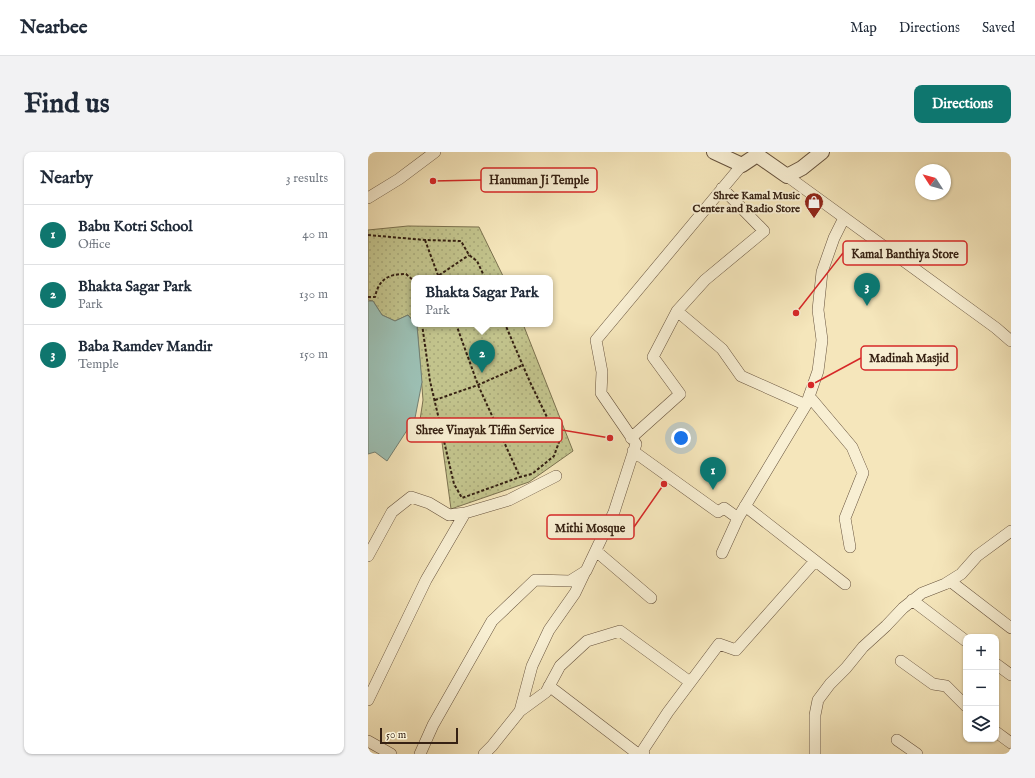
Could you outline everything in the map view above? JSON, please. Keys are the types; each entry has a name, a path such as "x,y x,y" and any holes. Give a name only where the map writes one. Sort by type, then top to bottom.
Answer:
{"street":[{"path":"368,198 399,179 435,152"},
{"path":"714,152 742,164"},
{"path":"787,176 802,168 822,152"},
{"path":"484,754 496,750 520,711 532,666 548,630 575,593 596,551 614,512 636,444 601,393 602,372 596,340 742,164 755,153 996,328 1011,341"},
{"path":"631,438 680,394 653,357 677,311 705,280 764,231 722,188"},
{"path":"722,553 738,518 808,401 818,372 822,340 818,310 822,272 834,238 844,218"},
{"path":"677,311 722,349 740,376 808,401 852,447 863,473 845,518 850,547"},
{"path":"633,451 718,512 724,508 738,518"},
{"path":"368,556 392,512 411,497 429,503 449,515 465,513 509,500 556,476"},
{"path":"745,506 844,584"},
{"path":"368,700 426,580 465,513"},
{"path":"815,754 815,715 818,700 863,647 912,600 922,593 945,584 961,574 977,556 1011,531"},
{"path":"596,551 651,598"},
{"path":"644,754 643,750 668,712 719,644 736,650 815,561"},
{"path":"420,754 433,725 492,621 535,580 570,581 586,571"},
{"path":"950,581 1011,628"},
{"path":"912,600 963,639"},
{"path":"520,711 546,692 560,666 587,641 620,631 690,682"},
{"path":"901,661 933,684 946,686 963,703"},
{"path":"999,666 1011,675"},
{"path":"549,686 638,754"},
{"path":"999,734 1011,743"},
{"path":"897,740 917,754"},
{"path":"368,741 392,754"}],"path":[{"path":"368,235 461,242 469,255 477,261 484,275"},
{"path":"425,240 438,275"},
{"path":"442,275 469,255"},
{"path":"368,297 375,297 377,287 384,280 394,274 406,274 411,278"},
{"path":"422,327 430,381 454,484 462,498 532,474 554,456 559,442 506,327"},
{"path":"457,327 478,385 520,477"},
{"path":"435,400 478,385 523,365"}],"green space":[{"path":"408,226 479,227 503,275 411,275 411,318 408,315 395,321 382,315 373,301 368,300 368,230"},
{"path":"417,327 524,327 573,451 529,482 451,509 441,435 420,420 423,400"}],"water":[{"path":"368,301 373,301 382,315 395,321 408,315 411,319 411,327 417,327 422,382 415,418 387,461 375,452 368,454"}],"place":[{"name":"Hanuman Ji Temple","path":"433,181"},
{"name":"Shree Kamal Music Center and Radio Store","path":"814,219"},
{"name":"Baba Ramdev Mandir","path":"867,306"},
{"name":"Kamal Banthiya Store","path":"796,313"},
{"name":"Bhakta Sagar Park","path":"482,373"},
{"name":"Madinah Masjid","path":"811,385"},
{"name":"Shree Vinayak Tiffin Service","path":"610,438"},
{"name":"Mithi Mosque","path":"664,484"},
{"name":"Babu Kotri School","path":"713,490"}]}
